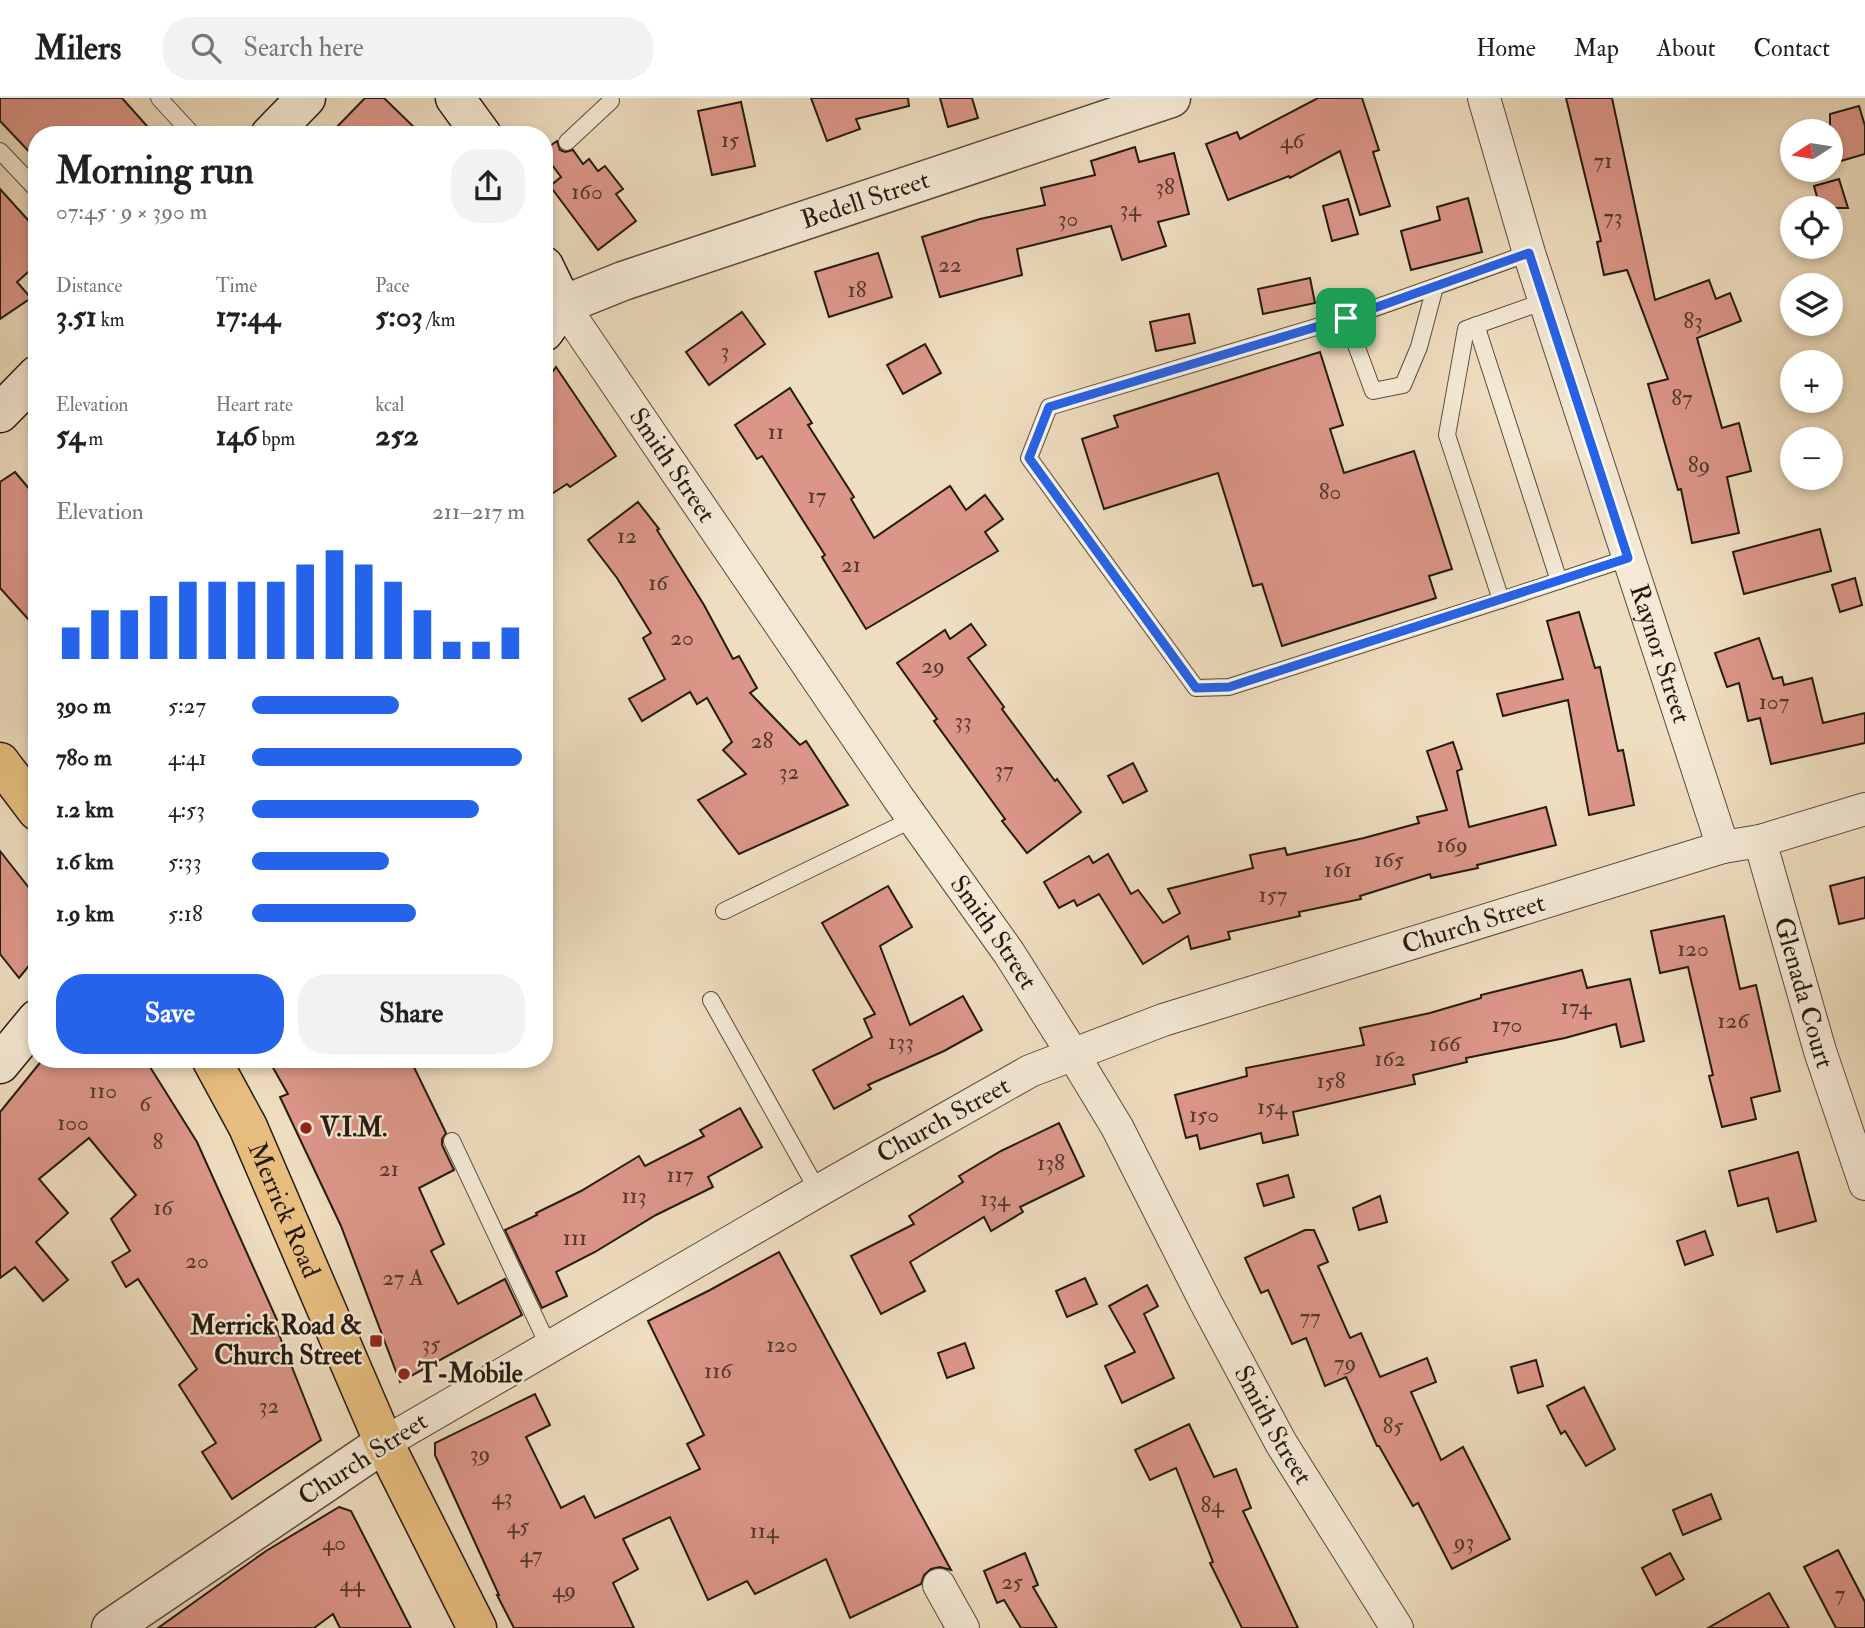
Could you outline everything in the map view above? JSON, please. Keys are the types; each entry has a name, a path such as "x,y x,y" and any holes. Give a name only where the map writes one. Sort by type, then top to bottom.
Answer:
{"main road":[{"path":"0,762 28,799"},
{"name":"Merrick Road","path":"216,1068 248,1127 384,1443 477,1628"}],"street":[{"path":"279,126 306,98"},
{"path":"455,98 475,126"},
{"name":"Bedell Street","path":"553,318 623,281 1171,98"},
{"name":"Raynor Street","path":"1484,98 1529,253 1723,848"},
{"name":"Smith Street","path":"553,318 1009,953 1117,1127 1281,1443 1397,1628"},
{"path":"0,413 28,384"},
{"name":"Church Street","path":"111,1628 384,1443 817,1191 1030,1071 1163,1020 1723,848 1760,841 1865,809"},
{"name":"Glenada Court","path":"1760,841 1821,1051 1865,1184"},
{"path":"0,1064 28,1030"},
{"path":"939,1584 963,1628"}],"lane":[{"path":"159,98 185,126"},
{"path":"568,142 611,101"},
{"path":"0,151 28,181"},
{"path":"1529,253 1346,318 1049,407 1029,458 1196,688 1229,687 1628,558"},
{"path":"1346,318 1373,391 1404,385 1419,347 1435,287"},
{"path":"1502,600 1447,435 1466,329 1545,301"},
{"path":"1476,325 1559,581"},
{"path":"724,911 913,819"},
{"path":"711,1000 817,1191"},
{"path":"452,1141 549,1347"}],"building":[{"path":"0,98 122,98 147,126 28,126 28,151 0,121"},
{"path":"365,98 384,98 413,126 338,126"},
{"path":"811,98 908,98 909,106 856,119 860,129 827,141"},
{"path":"940,98 972,98 978,118 948,127"},
{"path":"1318,98 1362,98 1379,150 1373,152 1390,206 1360,215 1340,151 1290,178 1289,176 1228,200 1206,144 1237,132 1240,139"},
{"path":"1566,98 1612,98 1655,300 1709,280 1716,299 1730,293 1741,321 1697,338 1722,428 1739,423 1751,471 1727,477 1739,533 1692,543 1681,489 1678,490 1648,384 1668,379 1627,270 1604,275 1597,242 1601,241"},
{"path":"741,102 755,166 712,175 698,111"},
{"path":"1859,106 1865,126 1865,154 1843,160 1843,119 1830,119 1830,114"},
{"path":"557,141 560,150 565,152 573,150 583,164 589,159 598,171 605,166 623,189 616,194 636,221 598,250 553,190 553,184 561,177 553,166 553,144"},
{"path":"1135,147 1139,162 1174,153 1189,214 1158,222 1166,246 1122,260 1111,226 1017,249 1022,275 940,297 922,237 980,219 1045,205 1041,188 1095,175 1091,161"},
{"path":"1840,182 1848,208 1843,208 1843,196 1817,196 1814,186"},
{"path":"0,189 28,220 28,272 17,282 28,295 28,300 0,319"},
{"path":"1468,198 1482,252 1411,270 1401,231 1440,220 1437,207"},
{"path":"1348,199 1358,234 1332,241 1323,206"},
{"path":"878,253 892,297 829,317 815,272"},
{"path":"1310,278 1315,303 1263,314 1258,289"},
{"path":"742,312 765,344 709,385 686,352"},
{"path":"1189,314 1195,343 1156,351 1150,322"},
{"path":"925,344 941,373 903,394 887,365"},
{"path":"1320,352 1343,425 1330,429 1344,473 1414,451 1452,569 1429,576 1436,598 1282,646 1262,584 1253,586 1218,473 1104,509 1082,439 1118,427 1114,416"},
{"path":"556,367 616,456 570,487 567,484 553,493 553,371"},
{"path":"790,388 812,423 808,425 854,497 851,499 874,538 950,486 966,510 985,495 1003,519 985,532 998,551 866,629 822,557 825,555 762,456 757,459 735,425"},
{"path":"15,472 28,487 28,619 0,588 0,482"},
{"path":"638,502 659,529 657,530 704,605 733,659 739,656 757,688 750,693 800,745 806,741 848,805 739,854 698,800 746,774 723,750 732,742 707,698 697,704 690,692 642,721 629,699 665,679 643,638 651,633 617,578 588,540"},
{"path":"1820,529 1831,571 1744,594 1733,552"},
{"path":"1855,578 1862,605 1840,612 1832,585"},
{"path":"1579,612 1595,668 1600,667 1618,751 1623,750 1634,805 1589,815 1568,700 1503,716 1497,694 1563,679 1547,621"},
{"path":"971,624 986,645 968,658 1004,707 1002,709 1081,812 1027,853 1002,821 1005,819 934,721 937,719 897,663 945,630 950,639"},
{"path":"1759,638 1773,679 1782,677 1784,685 1812,678 1823,723 1865,713 1865,743 1771,764 1760,718 1748,721 1739,683 1727,687 1715,653"},
{"path":"1453,742 1462,769 1457,771 1469,827 1546,807 1556,845 1477,865 1478,868 1431,878 1430,874 1360,896 1361,899 1299,912 1300,916 1228,932 1230,939 1191,949 1188,936 1143,964 1099,894 1077,906 1074,900 1059,908 1044,882 1089,856 1093,863 1108,854 1131,894 1138,890 1163,923 1180,913 1168,889 1253,868 1250,855 1285,848 1287,855 1364,838 1419,823 1417,817 1447,810 1427,751"},
{"path":"1133,763 1147,791 1123,803 1108,776"},
{"path":"0,851 28,887 28,967 19,978 0,954"},
{"path":"1865,877 1865,918 1839,924 1830,886"},
{"path":"888,886 912,927 880,946 910,1025 963,996 982,1030 944,1051 868,1085 871,1089 834,1109 813,1070 872,1037 864,1019 875,1014 822,923"},
{"path":"1724,916 1740,989 1756,985 1780,1091 1751,1098 1756,1119 1722,1127 1709,1076 1713,1075 1688,967 1660,973 1651,931"},
{"path":"1582,970 1587,988 1630,979 1644,1041 1621,1047 1616,1024 1565,1038 1466,1058 1467,1062 1413,1075 1415,1084 1293,1112 1298,1135 1263,1143 1261,1133 1200,1149 1197,1135 1186,1138 1175,1095 1247,1076 1246,1068 1364,1045 1360,1028 1430,1013 1481,998 1481,995"},
{"path":"36,1068 151,1068 197,1142 277,1320 274,1322 321,1440 232,1499 202,1452 216,1443 179,1385 197,1369 138,1279 126,1287 112,1262 130,1251 111,1219 136,1195 89,1138 39,1179 68,1213 36,1242 68,1280 43,1301 15,1267 0,1278 0,1112"},
{"path":"273,1068 414,1068 446,1133 442,1145 454,1170 419,1188 444,1244 431,1251 458,1304 505,1279 522,1315 400,1382 341,1226 280,1097 288,1094"},
{"path":"740,1108 762,1147 708,1177 713,1187 656,1215 556,1272 567,1296 542,1308 505,1230 581,1191 639,1156 645,1166 704,1136 700,1130"},
{"path":"1059,1123 1084,1176 1020,1207 1023,1212 991,1231 984,1217 910,1262 925,1291 881,1314 851,1256 914,1224 909,1216 963,1182 959,1176 1001,1151"},
{"path":"1798,1152 1816,1221 1777,1232 1768,1198 1738,1206 1729,1171"},
{"path":"1288,1175 1294,1197 1264,1206 1257,1184"},
{"path":"1380,1196 1387,1222 1359,1230 1353,1208"},
{"path":"1305,1230 1314,1230 1328,1262 1318,1266 1350,1338 1361,1333 1380,1377 1427,1358 1436,1382 1411,1392 1441,1460 1463,1447 1510,1539 1452,1569 1418,1503 1413,1506 1377,1446 1346,1377 1325,1386 1306,1338 1292,1344 1268,1290 1261,1293 1245,1258"},
{"path":"1705,1231 1713,1255 1685,1265 1677,1241"},
{"path":"779,1252 951,1570 940,1567 931,1569 924,1575 921,1584 850,1618 826,1559 755,1594 747,1581 708,1600 670,1517 623,1539 638,1569 613,1583 634,1628 514,1628 435,1455 435,1443 535,1394 550,1425 526,1437 561,1508 584,1496 595,1518 700,1469 687,1444 704,1435 648,1321"},
{"path":"1085,1278 1097,1304 1067,1317 1056,1291"},
{"path":"1147,1285 1158,1306 1144,1314 1174,1378 1122,1403 1105,1366 1135,1352 1109,1306"},
{"path":"965,1343 974,1368 947,1378 938,1353"},
{"path":"1536,1360 1543,1386 1518,1393 1511,1367"},
{"path":"1584,1387 1615,1449 1586,1466 1565,1431 1561,1434 1547,1406"},
{"path":"1189,1424 1214,1477 1236,1469 1251,1508 1243,1511 1298,1628 1242,1628 1210,1563 1213,1562 1176,1468 1150,1480 1135,1450"},
{"path":"1711,1494 1721,1519 1683,1535 1673,1510"},
{"path":"339,1507 351,1511 411,1628 340,1628 333,1614 314,1628 158,1628 266,1551"},
{"path":"1838,1550 1865,1602 1865,1628 1836,1628 1804,1567"},
{"path":"1025,1553 1038,1585 1033,1587 1057,1628 1021,1628 1004,1600 997,1603 984,1571"},
{"path":"1670,1553 1684,1579 1656,1595 1642,1568"},
{"path":"1769,1593 1789,1628 1708,1628"}],"place":[{"name":"V.I.M.","path":"306,1128"},
{"name":"Merrick Road & Church Street","path":"376,1341"},
{"name":"T-Mobile","path":"404,1374"}],"route":[{"path":"1529,253 1628,558 1229,687 1196,688 1029,458 1049,407 1346,318 1529,253"}]}
